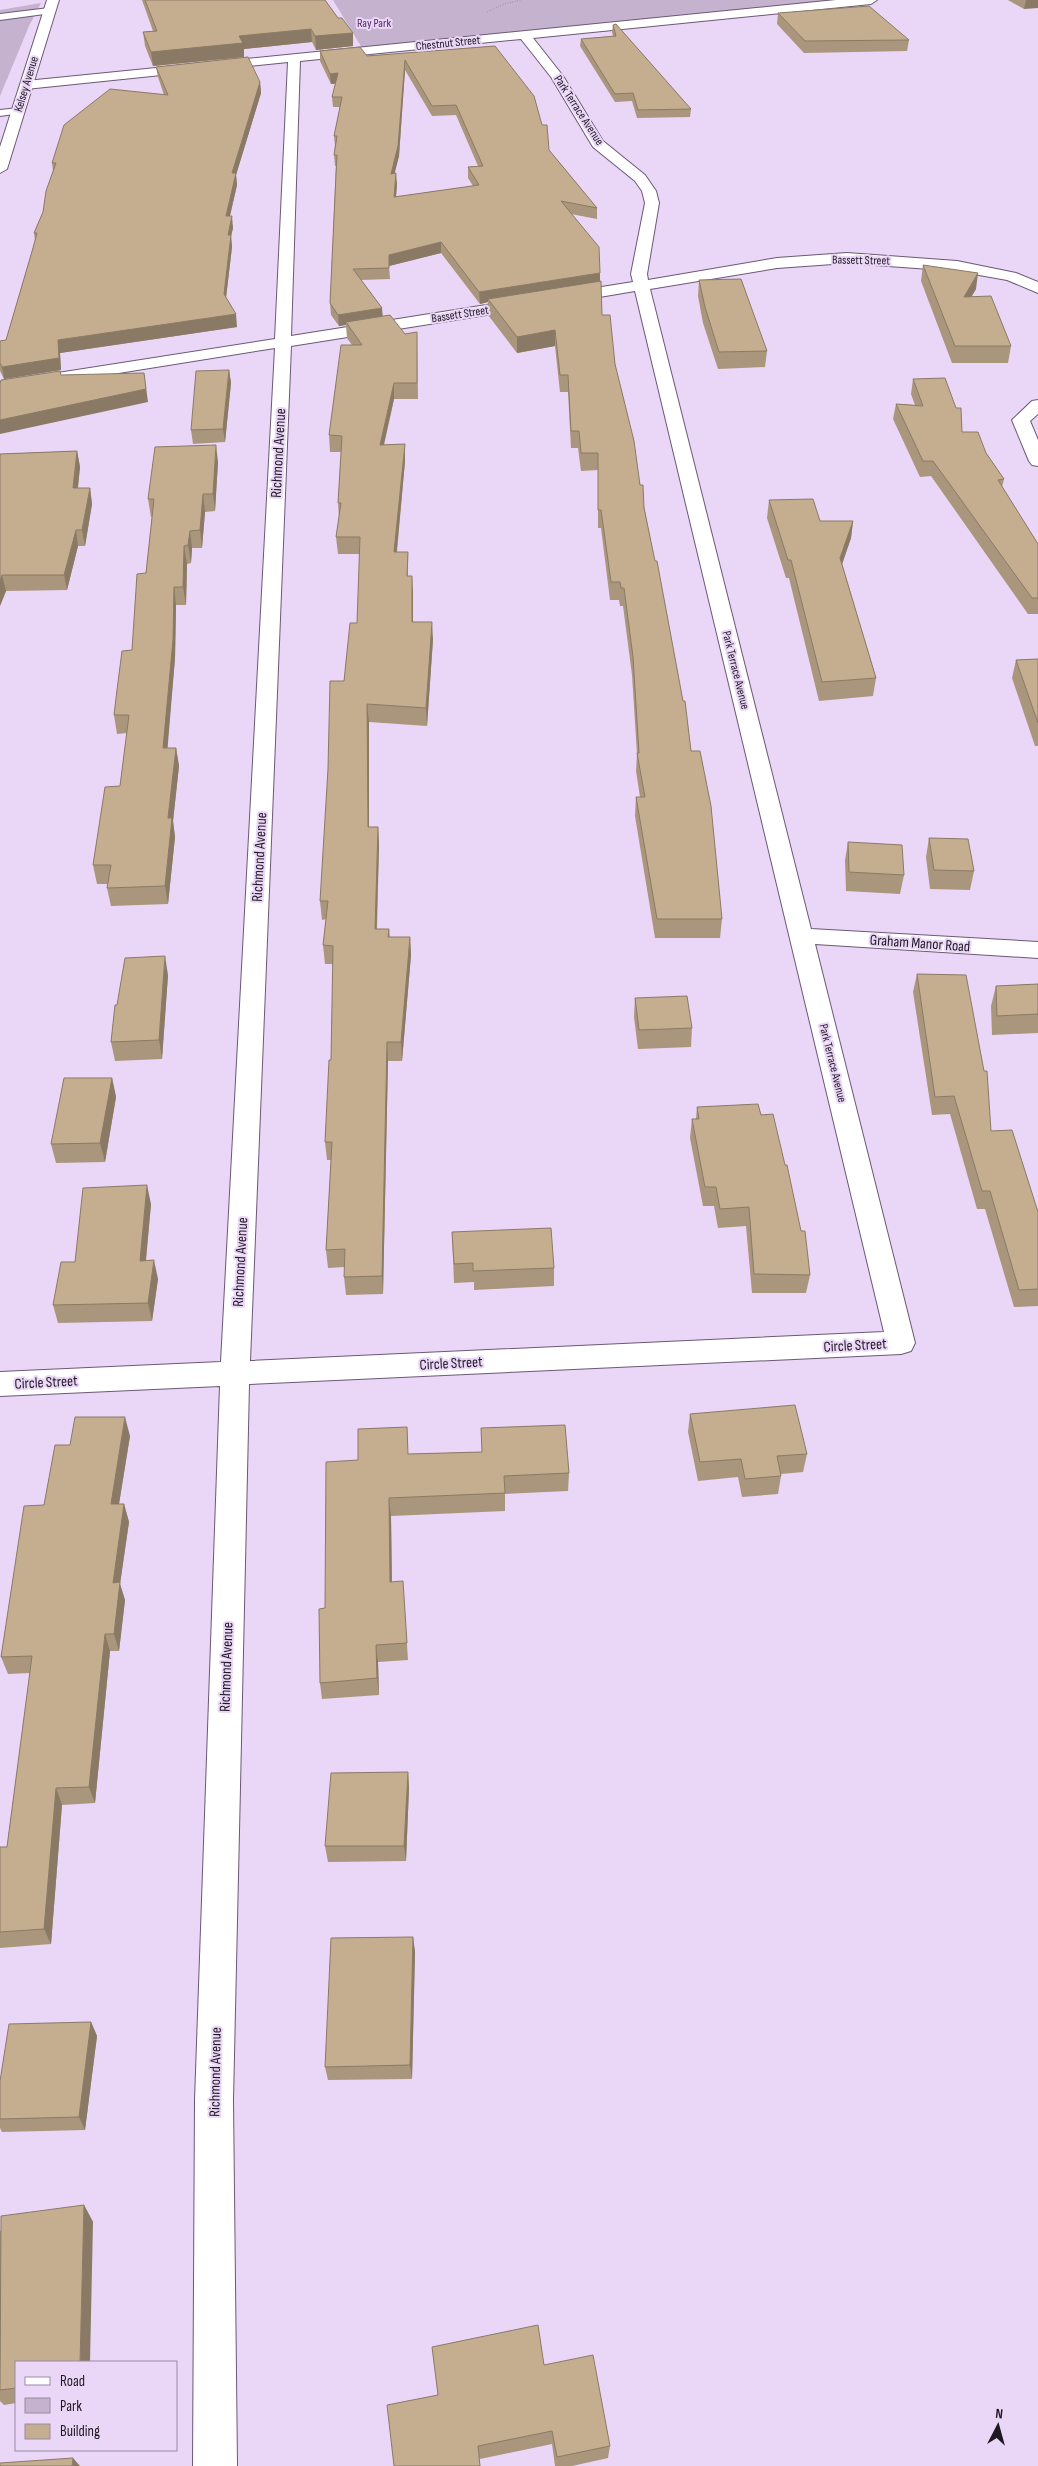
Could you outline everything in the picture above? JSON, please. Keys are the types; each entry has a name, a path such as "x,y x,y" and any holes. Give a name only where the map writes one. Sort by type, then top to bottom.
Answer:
{"street":[{"name":"Chestnut Street","path":"26,85 871,0"},
{"name":"Kelsey Avenue","path":"0,169 51,5"},
{"name":"Park Terrace Avenue","path":"525,36 557,76 598,144 640,178 649,191 652,203 639,274 641,285 901,1342"},
{"name":"Richmond Avenue","path":"215,2466 214,2100 235,1373 283,342 294,59"},
{"name":"Bassett Street","path":"0,386 777,263 847,258 957,266 1011,276 1038,288"},
{"path":"1038,404 1021,420 1038,461"},
{"name":"Graham Manor Road","path":"802,936 1038,950"},
{"name":"Circle Street","path":"0,1384 901,1342"}],"lane":[{"path":"0,17 51,5"},
{"path":"0,113 18,111"}],"path":[{"path":"489,10 521,0"}],"green space":[{"name":"Ray Park","path":"333,0 832,0 362,48"},
{"path":"41,3 29,26 0,96 0,10"}],"building":[{"path":"145,0 325,0 338,18 342,18 353,33 315,36 311,29 239,36 243,43 151,52 143,32 157,31"},
{"path":"869,6 909,40 805,41 778,13"},
{"path":"616,24 691,109 638,110 633,93 615,94 581,39 616,36 613,25"},
{"path":"495,46 534,96 542,125 547,125 549,150 597,208 561,201 599,247 600,273 479,292 441,242 389,255 389,268 353,269 382,308 338,315 330,303 337,155 334,155 337,136 334,136 342,97 332,97 338,73 330,74 320,51 360,47 367,56","holes":["405,60 432,106 456,105 483,166 468,167 479,185 394,197 396,173 391,174 398,146"]},
{"path":"248,57 260,82 232,173 236,173 226,216 232,216 228,235 231,235 224,294 236,314 58,340 59,358 2,367 0,363 0,341 6,340 37,233 34,233 43,212 46,191 56,163 52,163 64,125 110,89 168,95 156,67"},
{"path":"923,265 978,273 964,297 991,296 1011,346 955,346"},
{"path":"741,279 767,351 719,352 699,280"},
{"path":"601,281 602,315 610,315 615,364 634,441 640,485 643,485 644,508 655,561 657,561 683,701 685,701 691,751 700,751 711,806 722,919 657,919 636,797 645,797 637,753 639,753 633,657 624,588 621,588 620,582 611,582 601,510 598,510 598,453 581,453 579,431 571,431 568,375 560,375 555,330 517,337 488,299"},
{"path":"390,315 405,334 417,332 417,383 394,383 380,445 405,444 394,552 408,552 407,576 412,576 412,622 432,622 426,708 367,704 368,827 378,827 375,929 389,929 388,937 410,937 401,1042 387,1042 382,1276 344,1277 345,1249 326,1250 332,1142 325,1142 329,1060 331,1060 333,946 323,945 328,901 320,901 328,769 330,681 344,681 350,623 357,623 360,537 336,537 341,503 338,503 342,436 329,435 341,345 362,345 346,322"},
{"path":"229,370 223,429 191,430 196,371"},
{"path":"60,371 61,375 144,373 146,389 0,420 1,380"},
{"path":"945,378 956,408 961,408 962,432 978,432 986,453 1004,479 998,480 1038,544 1038,598 1032,598 933,461 923,461 896,404 923,406 913,379"},
{"path":"216,445 213,494 203,494 200,530 190,531 188,545 184,546 183,587 174,587 173,640 163,748 176,748 168,818 172,818 165,886 107,888 111,865 93,865 105,787 120,786 129,715 114,715 122,651 132,650 137,574 146,573 154,499 148,499 155,447"},
{"path":"77,451 73,488 90,488 82,530 76,530 64,575 2,575 0,581 0,454"},
{"path":"813,499 820,521 853,521 840,558 876,678 822,682 791,560 788,560 769,500"},
{"path":"1038,659 1038,723 1016,660"},
{"path":"929,838 968,839 974,871 934,870"},
{"path":"848,842 902,845 904,875 849,872"},
{"path":"165,956 159,1040 111,1042 115,1005 117,1005 125,958"},
{"path":"917,974 966,975 984,1071 987,1071 991,1131 1012,1130 1038,1212 1038,1289 1019,1290 990,1191 982,1191 954,1096 935,1097"},
{"path":"1038,984 1038,1014 997,1016 996,986"},
{"path":"687,996 692,1028 639,1030 635,998"},
{"path":"64,1078 112,1078 100,1143 51,1144"},
{"path":"758,1104 761,1115 773,1114 785,1165 787,1165 801,1231 805,1231 810,1275 754,1274 749,1207 720,1209 716,1187 705,1187 692,1119 699,1119 697,1107"},
{"path":"147,1185 140,1261 154,1260 148,1303 53,1305 61,1262 75,1262 83,1188"},
{"path":"551,1228 554,1268 473,1271 473,1263 454,1264 452,1232"},
{"path":"795,1405 807,1454 777,1456 781,1476 745,1479 741,1459 700,1462 690,1414"},
{"path":"75,1417 125,1417 111,1504 124,1504 113,1583 120,1582 114,1634 105,1634 89,1787 56,1788 44,1929 0,1932 0,1847 7,1847 32,1656 1,1657 24,1506 44,1505 55,1445 70,1445"},
{"path":"565,1425 569,1473 504,1476 505,1493 389,1498 390,1582 403,1581 407,1643 376,1645 377,1678 320,1683 319,1609 325,1608 326,1462 358,1460 358,1429 407,1427 408,1454 482,1452 481,1428"},
{"path":"408,1772 404,1846 325,1846 331,1773"},
{"path":"413,1937 410,2065 325,2067 331,1938"},
{"path":"91,2022 79,2117 0,2119 0,2081 9,2024"},
{"path":"84,2205 80,2361 15,2361 15,2388 0,2390 1,2216"},
{"path":"538,2325 544,2365 593,2355 610,2446 557,2457 552,2431 478,2446 480,2466 394,2466 387,2405 438,2395 432,2347"},
{"path":"73,2458 72,2466 0,2466 0,2463"}]}
